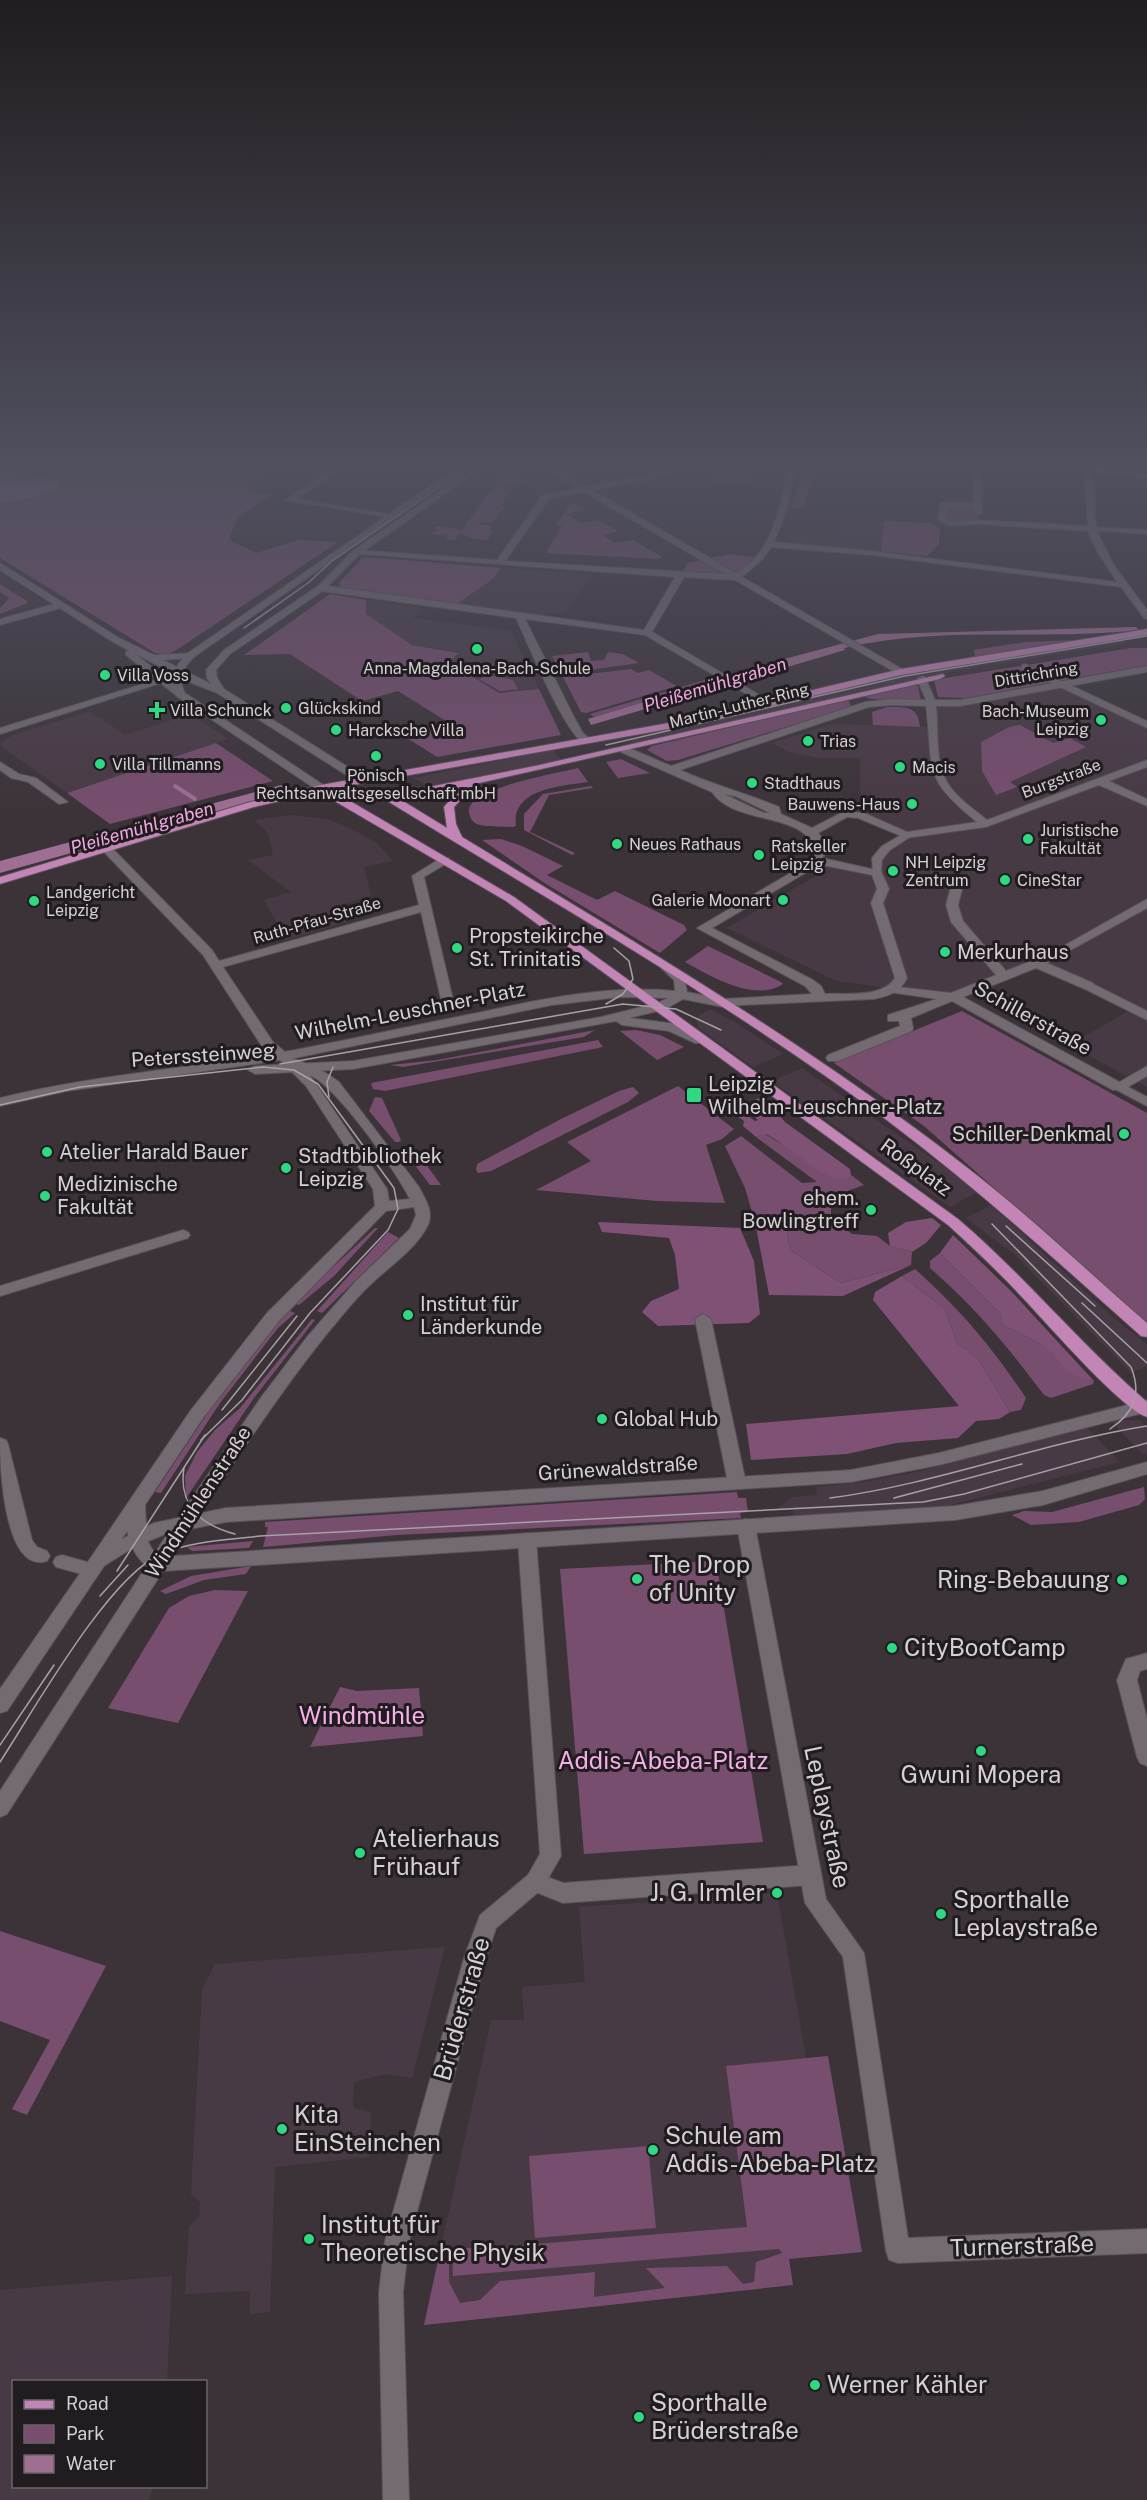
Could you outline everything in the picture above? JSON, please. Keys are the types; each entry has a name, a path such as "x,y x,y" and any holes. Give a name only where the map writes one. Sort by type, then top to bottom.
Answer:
{"main road":[{"name":"Dittrichring","path":"901,672 1147,632"},
{"name":"Dittrichring","path":"922,680 1147,642"},
{"name":"Martin-Luther-Ring","path":"197,824 251,805 321,788 623,735 770,704 901,672"},
{"name":"Martin-Luther-Ring","path":"197,824 294,802 387,795 471,782 625,750 922,680"},
{"path":"587,741 625,750 623,735"},
{"path":"363,813 356,803 357,797 369,781 457,839 723,1003"},
{"path":"457,839 451,824 449,807 471,782"},
{"path":"321,788 510,899 638,992"},
{"path":"0,881 197,824"},
{"name":"Roßplatz","path":"638,992 968,1234 1146,1408"},
{"name":"Roßplatz","path":"723,1003 817,1065 960,1169 1147,1332"}],"street":[{"path":"25,582 116,640 152,658 176,676 181,695"},
{"path":"176,676 191,655 295,582"},
{"path":"211,674 216,663 228,652 327,582"},
{"path":"647,633 677,582"},
{"path":"743,582 901,672"},
{"path":"1098,582 1124,585"},
{"path":"1122,582 1147,616"},
{"path":"321,588 647,633 770,704"},
{"path":"0,622 61,605"},
{"path":"520,617 570,719 579,735 587,741"},
{"path":"116,640 181,695 321,788"},
{"path":"152,658 191,655"},
{"path":"1025,667 1147,725"},
{"name":"Dittrichring","path":"930,705 960,703 1147,669"},
{"path":"189,679 211,674"},
{"path":"211,674 220,691"},
{"path":"0,731 160,679 176,676 220,691 369,781"},
{"path":"922,680 930,705 940,780 952,794 986,824"},
{"path":"822,702 857,709 853,695"},
{"name":"Martin-Luther-Ring","path":"671,771 868,704 889,702 930,705"},
{"path":"625,750 716,790 722,799 762,816 776,816 812,832 821,848 812,864 703,928 809,983 817,989 820,999"},
{"name":"Burgstraße","path":"906,835 986,824 1147,763"},
{"path":"0,765 15,776 32,780 63,802"},
{"path":"1100,781 1147,803"},
{"path":"723,1003 874,995 893,989 901,978 877,903 884,889 877,873 876,860 891,850 906,835 860,810 845,814 812,832"},
{"path":"108,850 164,905 218,965 268,1045 285,1058"},
{"path":"445,860 418,876 449,1008"},
{"path":"812,864 877,873"},
{"path":"956,890 952,905 957,922 1004,977"},
{"path":"833,1058 907,1028 898,1017 1038,964 1147,903"},
{"name":"Ruth-Pfau-Straße","path":"218,965 425,907"},
{"path":"1038,964 1089,986 1147,1016"},
{"path":"601,1021 658,1007 681,994 681,981 665,966"},
{"name":"Schillerstraße","path":"893,989 954,997 1147,1102"},
{"name":"Wilhelm-Leuschner-Platz","path":"285,1058 598,994 638,992 681,994 723,1003"},
{"path":"601,1021 661,1024 680,1029 706,1043"},
{"name":"Wilhelm-Leuschner-Platz","path":"303,1068 389,1059 601,1021"},
{"name":"Wilhelm-Leuschner-Platz","path":"285,1058 334,1085 410,1184 422,1210"},
{"name":"Peterssteinweg","path":"0,1102 110,1081 285,1058"},
{"name":"Wilhelm-Leuschner-Platz","path":"303,1068 382,1194 382,1207"},
{"name":"Peterssteinweg","path":"110,1081 303,1068"},
{"path":"1118,1087 1147,1070"},
{"path":"0,1705 197,1414 273,1317 382,1207 422,1210"},
{"name":"Windmühlenstraße","path":"0,1808 265,1401 300,1354 362,1284 418,1232 422,1210"},
{"path":"0,1291 183,1235"},
{"path":"703,1319 737,1484"},
{"name":"Grünewaldstraße","path":"95,1566 117,1547 138,1537 185,1522 226,1515 842,1477 891,1470 1146,1408"},
{"path":"0,1444 24,1542 31,1552 41,1556"},
{"path":"141,1498 135,1517 138,1537 147,1556 158,1564 969,1511 1043,1498 1147,1468"},
{"path":"1121,1477 1147,1475"},
{"name":"Leplaystraße","path":"746,1526 816,1903 853,1953 898,2251"},
{"name":"Brüderstraße","path":"396,2500 391,2292 397,2241 475,1958 488,1922 535,1882 551,1856 527,1540"},
{"path":"62,1562 95,1566"},
{"path":"1147,1661 1133,1665 1127,1680 1147,1757"},
{"path":"535,1882 563,1893 810,1875"},
{"name":"Turnerstraße","path":"898,2251 1147,2241"}],"shaded area":[{"path":"489,582 587,582 565,613 547,613 544,617 457,604"},
{"name":"Anna-Magdalena-Bach-Schule","path":"366,600 423,608 413,618 511,631 539,689 499,693 449,662 458,652 412,645 365,614"},
{"path":"1120,639 1127,643 937,674 634,744 629,740 901,675"},
{"path":"1062,685 1147,725 1147,1087 1069,1045 1132,1009 1038,964 954,997 836,981 727,928 821,873 827,862 877,873 876,860 906,835 860,815 860,758 819,758 789,752 772,743 833,724 933,727 930,705"},
{"path":"90,711 125,735 191,714 228,739 67,793 2,747 1,743 13,735"},
{"path":"553,750 562,761 429,787 413,778"},
{"path":"290,815 327,819 350,828 377,843 393,861 364,867 371,896 333,907 347,922 286,940 264,900 291,892 248,860 273,855 268,833 254,820"},
{"path":"710,1009 738,1024 783,1054 753,1067 699,1028 696,1020 698,1016"},
{"path":"802,1068 977,1192 950,1207 772,1081"},
{"path":"763,1096 785,1122 850,1169 851,1176 840,1179 821,1172 766,1134 756,1137 743,1126 744,1121 734,1114 741,1111 755,1121 758,1120 755,1117 762,1113 755,1107 746,1111 741,1107"},
{"path":"991,1205 1116,1320 1147,1344 1147,1366 1131,1373 1015,1255 966,1218"},
{"path":"932,1218 941,1225 926,1243 912,1252 890,1246 888,1233 906,1222"},
{"path":"598,1222 740,1228 754,1261 760,1314 749,1323 658,1326 642,1312 651,1301 679,1289 675,1255 669,1238 602,1232"},
{"path":"755,1222 786,1225 790,1250 841,1283 911,1265 843,1296 769,1295"},
{"path":"953,1235 1011,1291 1094,1381 1075,1376 1041,1345 1003,1325 1000,1313 940,1253"},
{"path":"902,1276 944,1308 957,1343 978,1359 1010,1412 999,1419 976,1421 958,1438 896,1443 847,1454 751,1460 746,1424 959,1406 873,1300 875,1292"},
{"path":"1139,1420 1147,1427 1147,1453 1144,1455 1111,1421"},
{"path":"1086,1427 1120,1462 942,1507 795,1517 793,1510 774,1511 793,1497 817,1495 816,1487 865,1482 917,1472"},
{"name":"Schule am Addis-Abeba-Platz","path":"777,1893 806,2058 828,2056 862,2252 789,2259 793,2285 424,2325 491,2020 524,2020 522,1987 585,1982 579,1907"},
{"name":"Kita EinSteinchen","path":"445,1947 412,2078 386,2074 354,2082 353,2108 371,2112 369,2157 275,2167 270,2312 250,2314 250,2291 185,2294 189,2227 199,2216 200,2202 191,2194 202,1990 215,1964"},
{"path":"172,2276 167,2380 12,2380 12,2488 153,2488 149,2500 0,2500 0,2290"}],"green space":[{"path":"39,582 279,582 178,649 167,655 155,653"},
{"path":"489,582 457,604 341,587 339,583"},
{"path":"0,584 28,603 0,614 0,608 9,598 0,592"},
{"path":"330,594 366,600 366,614 412,645 459,653 449,662 499,693 539,689 561,735 437,757 402,735 446,721 398,691 362,701 290,654 244,655"},
{"path":"1079,641 975,658 974,650 1025,642"},
{"path":"1131,648 1147,648 1147,665 966,698 938,697 934,680"},
{"path":"588,652 591,661 604,660 608,652 623,654 639,663 561,674 552,656"},
{"path":"631,669 638,673 649,670 677,686 586,713 581,712 563,677"},
{"path":"490,675 513,680 518,689 500,691 479,679"},
{"path":"708,679 712,682 594,717 590,714"},
{"path":"918,686 921,700 881,700 864,696"},
{"path":"848,699 851,707 678,760 667,761 647,750 652,746"},
{"path":"887,707 900,707 914,711 920,727 873,725 872,712"},
{"path":"1020,725 1053,743 1070,738 1086,747 1010,782 1017,787 996,795 982,771 981,742 1009,727"},
{"path":"216,743 273,781 110,824 67,793"},
{"path":"621,759 650,773 618,778 606,762"},
{"path":"578,768 588,782 553,788 530,796 517,813 516,826 483,826 475,823 470,816 472,803 483,795 516,783"},
{"path":"591,786 593,788 549,795 530,832 575,853 572,855 524,830 524,814 543,794"},
{"path":"501,839 522,846 563,866 547,875 597,900 615,891 684,925 687,930 660,953 546,884 482,840"},
{"path":"708,946 783,984 759,991 746,989 720,980 685,962"},
{"path":"962,1011 1147,1113 1147,1323 924,1126 834,1063"},
{"path":"595,1030 584,1037 403,1067 390,1065 437,1060"},
{"path":"636,1030 660,1035 684,1047 657,1060 620,1031"},
{"path":"598,1040 603,1047 385,1091 373,1089 371,1083"},
{"path":"678,1086 734,1129 722,1139 706,1145 725,1203 657,1201 536,1190 591,1161 567,1142"},
{"path":"633,1087 639,1093 628,1102 491,1171 478,1173 476,1170 477,1164 561,1119 619,1091"},
{"path":"375,1097 382,1098 401,1140 399,1142 395,1142 369,1111"},
{"path":"765,1134 837,1177 850,1176 850,1174 864,1185 831,1197 831,1216 852,1234 877,1236 890,1246 912,1252 911,1265 841,1283 790,1250 786,1225 755,1222 745,1188 725,1146 741,1136 802,1183 817,1182 756,1137"},
{"path":"417,1152 441,1185 430,1185 408,1156"},
{"path":"375,1228 378,1228 334,1276 299,1305 294,1303"},
{"path":"388,1232 399,1238 322,1313 317,1311"},
{"path":"940,1253 1000,1313 1003,1325 1041,1345 1069,1371 1083,1379 1094,1381 1093,1384 1051,1398 1044,1395 990,1328 930,1268 930,1261"},
{"path":"915,1269 961,1314 1001,1362 1026,1398 1021,1410 1010,1412 978,1359 957,1343 944,1308 902,1276"},
{"path":"288,1310 295,1313 278,1328 220,1403 161,1493 155,1492 211,1408"},
{"path":"312,1319 315,1320 254,1398 186,1498 185,1476 197,1452 215,1430 240,1408"},
{"path":"1144,1487 1145,1499 1139,1505 1079,1522 1031,1525 1012,1515 1024,1511 1052,1512"},
{"path":"737,1492 738,1498 746,1498 748,1512 740,1513 741,1518 397,1535 263,1547 268,1527 265,1527 265,1522"},
{"path":"253,1541 249,1548 192,1551 187,1547"},
{"name":"Addis-Abeba-Platz","path":"716,1561 763,1842 584,1854 560,1569"},
{"path":"251,1566 246,1574 204,1580 166,1594 160,1591 191,1576"},
{"path":"215,1590 248,1591 178,1723 108,1708 169,1608 189,1596"},
{"name":"Windmühle","path":"340,1687 357,1691 419,1688 423,1736 310,1747"},
{"path":"0,1931 106,1966 27,2115 12,2109 50,2040 0,2021"},
{"path":"828,2056 862,2252 789,2259 793,2285 424,2325 442,2242 449,2249 449,2282 460,2303 480,2300 500,2281 595,2272 594,2297 665,2288 646,2268 727,2266 743,2284 754,2282 756,2262 782,2253 779,2249 453,2276 452,2248 487,2248 747,2227 726,2066"},
{"path":"648,2146 656,2228 535,2238 529,2156"}],"water":[{"name":"Pleißemühlgraben","path":"1136,627 1139,630 1065,634 954,635 880,641 844,648 845,650 591,725 588,719 743,670 878,634"},
{"name":"Pleißemühlgraben","path":"281,785 289,792 0,873 0,861"}],"waterway":[{"name":"Pleißemühlgraben","path":"175,786 195,799"}],"tram line":[{"path":"244,628 309,582"},
{"path":"606,745 905,676 1147,636"},
{"path":"606,1004 623,994 633,979 629,961 614,948"},
{"path":"280,1064 623,1004 676,1009 721,1030"},
{"path":"0,1105 80,1087 263,1067 294,1070 318,1084 394,1188 398,1209 388,1230 310,1313 242,1400 203,1438"},
{"path":"329,1097 327,1082 333,1067"},
{"path":"992,1224 1131,1367 1136,1386 1134,1402 1125,1416 1110,1429"},
{"path":"1006,1226 1095,1306"},
{"path":"1082,1303 1147,1363"},
{"path":"222,1410 297,1316"},
{"path":"830,1498 870,1492 950,1474 1068,1442 1147,1426"},
{"path":"117,1571 203,1438"},
{"path":"0,1762 73,1647 118,1589 140,1567 161,1554 185,1546 260,1536 923,1502 964,1494 1147,1443"},
{"path":"894,1498 1022,1464"},
{"path":"184,1468 185,1493 195,1512 212,1525 235,1534"},
{"path":"100,1596 128,1565"},
{"path":"0,1745 54,1665"}],"place":[{"name":"Anna-Magdalena-Bach-Schule","path":"477,649"},
{"name":"Villa Voss","path":"105,675"},
{"name":"Glückskind","path":"286,708"},
{"name":"Villa Schunck","path":"157,710"},
{"name":"Bach-Museum Leipzig","path":"1101,720"},
{"name":"Harcksche Villa","path":"336,730"},
{"name":"Trias","path":"808,741"},
{"name":"Pönisch Rechtsanwaltsgesellschaft mbH","path":"376,756"},
{"name":"Villa Tillmanns","path":"100,764"},
{"name":"Macis","path":"900,767"},
{"name":"Stadthaus","path":"752,783"},
{"name":"Bauwens-Haus","path":"912,804"},
{"name":"Juristische Fakultät","path":"1028,839"},
{"name":"Neues Rathaus","path":"617,844"},
{"name":"Ratskeller Leipzig","path":"759,855"},
{"name":"NH Leipzig Zentrum","path":"893,871"},
{"name":"CineStar","path":"1005,880"},
{"name":"Galerie Moonart","path":"783,900"},
{"name":"Landgericht Leipzig","path":"34,901"},
{"name":"Propsteikirche St. Trinitatis","path":"457,948"},
{"name":"Merkurhaus","path":"945,952"},
{"name":"Leipzig Wilhelm-Leuschner-Platz","path":"694,1095"},
{"name":"Schiller-Denkmal","path":"1124,1134"},
{"name":"Atelier Harald Bauer","path":"47,1152"},
{"name":"Stadtbibliothek Leipzig","path":"286,1168"},
{"name":"Medizinische Fakultät","path":"45,1196"},
{"name":"ehem. Bowlingtreff","path":"871,1210"},
{"name":"Institut für Länderkunde","path":"408,1315"},
{"name":"Global Hub","path":"602,1419"},
{"name":"The Drop of Unity","path":"637,1579"},
{"name":"Ring-Bebauung","path":"1122,1580"},
{"name":"CityBootCamp","path":"892,1648"},
{"name":"Gwuni Mopera","path":"981,1751"},
{"name":"Atelierhaus Frühauf","path":"360,1853"},
{"name":"J. G. Irmler","path":"777,1893"},
{"name":"Sporthalle Leplaystraße","path":"941,1914"},
{"name":"Kita EinSteinchen","path":"282,2129"},
{"name":"Schule am Addis-Abeba-Platz","path":"653,2150"},
{"name":"Institut für Theoretische Physik","path":"309,2239"},
{"name":"Werner Kähler","path":"815,2385"},
{"name":"Sporthalle Brüderstraße","path":"639,2417"}]}
